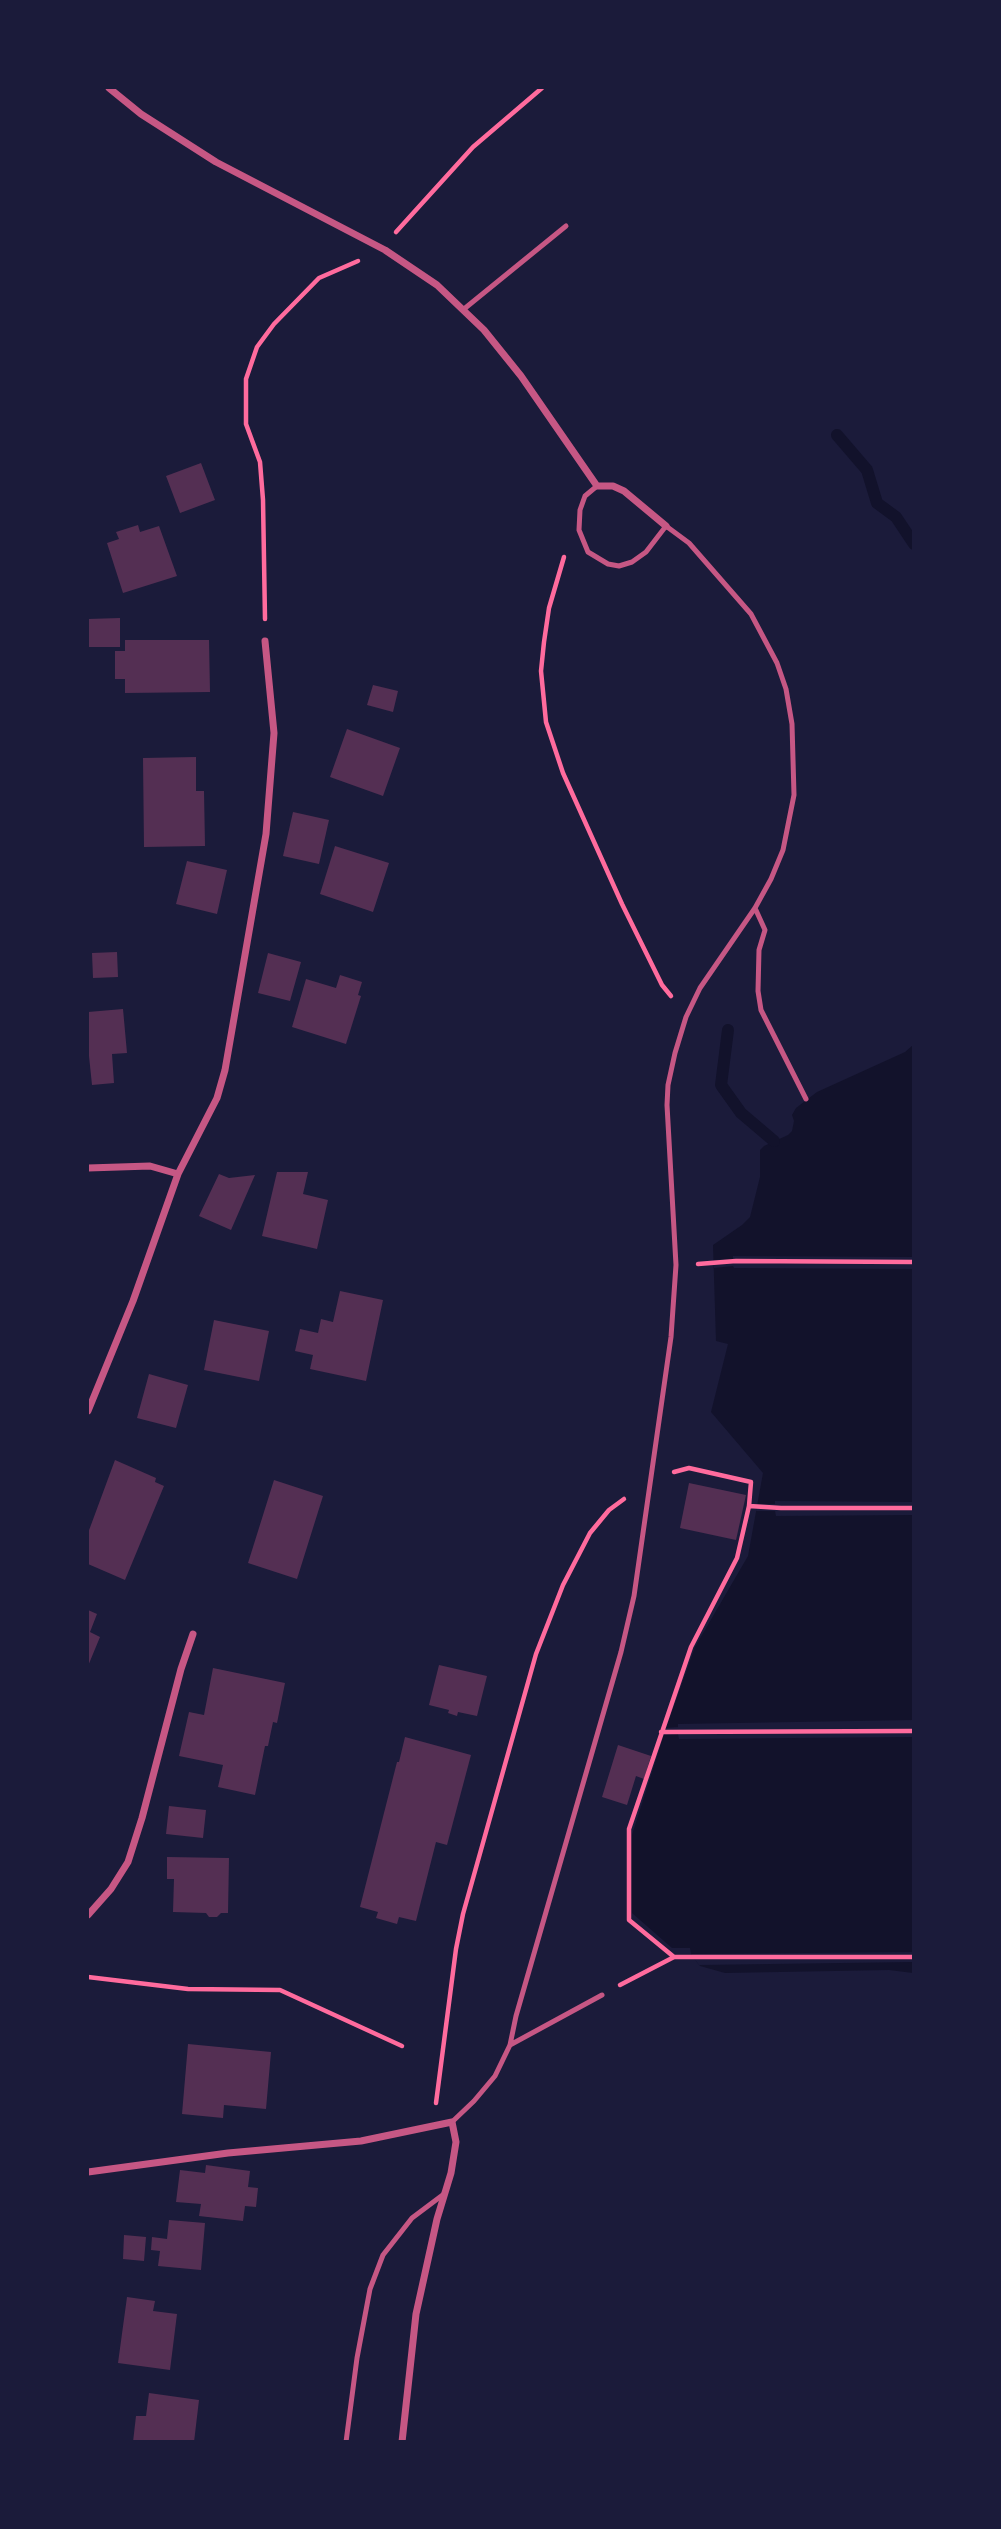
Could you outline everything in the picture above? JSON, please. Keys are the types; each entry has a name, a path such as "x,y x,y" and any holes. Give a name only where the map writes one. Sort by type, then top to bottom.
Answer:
{"street":[{"path":"109,88 142,114 216,162 385,250 423,274 464,309 520,376 597,486 613,486 624,491 666,526"},
{"path":"88,1410 133,1301 178,1174 216,1098 225,1070 266,834 274,733 265,641"},
{"path":"88,1168 150,1166 178,1174"},
{"path":"88,1915 111,1889 128,1862 181,1668 193,1634"},
{"path":"88,2172 228,2153 361,2141 452,2122 456,2142 451,2173 416,2314 402,2441"}],"lane":[{"path":"464,309 566,226"},
{"path":"452,2122 495,2076 510,2045 621,1652 634,1596 671,1337 676,1265 668,1085 686,1017 700,988 755,908 783,850 794,795 792,724 786,689 777,663 751,614 689,543 666,526 646,552 632,562 619,566 608,564 588,552 581,539 580,510 585,496 597,486"},
{"path":"755,908 765,930 759,950 758,990 761,1010 806,1099"},
{"path":"510,2045 602,1995"},
{"path":"346,2441 370,2289 383,2255 412,2218 444,2193"}],"path":[{"path":"265,641 260,462 246,424 246,379 257,347 268,331 319,278 385,250 400,225 473,148 542,88"},
{"path":"581,539 567,550 549,608 541,671 545,722 563,773 622,904 662,985 686,1017"},
{"path":"676,1265 736,1261 914,1262"},
{"path":"674,1957 629,1920 629,1829 691,1647 737,1558 749,1506 751,1482 689,1468"},
{"path":"437,2125 436,2094 461,1926 536,1654 563,1585 590,1533 609,1510 652,1480"},
{"path":"749,1506 914,1508"},
{"path":"660,1732 914,1731"},
{"path":"602,1995 674,1957 914,1957"},
{"path":"88,1977 188,1989 280,1990 402,2046"}],"shaded area":[{"path":"913,1045 913,1973 889,1970 725,1973 700,1966 690,1948 672,1948 632,1913 632,1835 695,1647 748,1556 763,1473 711,1412 728,1344 716,1341 713,1245 750,1217 760,1177 760,1150 792,1131 792,1115 796,1108 817,1092 905,1052"}],"pier":[{"path":"733,1256 913,1257 913,1269 714,1268 713,1260 733,1259"},
{"path":"775,1501 913,1502 913,1515 776,1516 775,1511 756,1511 757,1504 775,1504"},
{"path":"913,1720 913,1737 679,1739 678,1734 664,1735 666,1728 678,1727 678,1724"},
{"path":"913,1952 913,1962 699,1965 691,1954"}],"building":[{"path":"201,463 215,500 180,513 166,476"},
{"path":"138,525 140,532 159,526 177,576 123,593 107,543 119,539 116,532"},
{"path":"120,618 120,647 88,647 88,619"},
{"path":"125,640 209,640 210,692 125,693 125,679 115,679 115,651 125,651"},
{"path":"373,685 398,691 393,712 367,705"},
{"path":"347,729 400,748 383,796 330,777"},
{"path":"196,757 196,791 204,791 205,846 144,847 143,758"},
{"path":"293,812 329,820 319,864 283,856"},
{"path":"335,846 389,863 373,912 320,894"},
{"path":"187,861 227,870 217,914 176,904"},
{"path":"117,952 118,977 93,978 92,953"},
{"path":"268,953 301,962 290,1001 258,993"},
{"path":"340,975 362,982 358,995 361,996 346,1044 292,1027 306,979 336,988"},
{"path":"123,1009 127,1053 112,1054 114,1083 92,1085 88,1056 88,1012"},
{"path":"277,1172 308,1172 303,1194 328,1200 317,1249 262,1236"},
{"path":"219,1174 229,1178 255,1175 231,1230 199,1216"},
{"path":"340,1291 383,1300 366,1381 310,1369 313,1355 295,1351 300,1329 318,1333 321,1319 333,1322"},
{"path":"214,1320 269,1331 259,1381 204,1370"},
{"path":"149,1374 188,1385 176,1428 137,1418"},
{"path":"115,1460 156,1478 155,1482 164,1486 125,1580 88,1564 88,1533"},
{"path":"274,1480 323,1496 297,1579 248,1563"},
{"path":"689,1483 746,1495 736,1540 680,1528"},
{"path":"88,1610 97,1614 90,1632 100,1637 88,1666"},
{"path":"439,1665 487,1676 477,1716 458,1712 457,1716 448,1713 449,1710 429,1705"},
{"path":"213,1668 285,1683 277,1723 273,1722 268,1746 265,1746 255,1795 218,1787 223,1765 179,1756 189,1712 204,1715"},
{"path":"405,1737 471,1755 447,1845 436,1842 416,1921 399,1917 397,1924 376,1918 378,1912 360,1907"},
{"path":"618,1745 651,1756 644,1779 636,1776 627,1805 602,1797"},
{"path":"169,1806 206,1810 203,1838 166,1834"},
{"path":"167,1857 229,1858 228,1913 209,1917 206,1913 173,1912 174,1879 167,1879"},
{"path":"188,2044 271,2052 266,2109 224,2105 223,2118 182,2114"},
{"path":"206,2165 250,2171 248,2187 258,2188 256,2207 245,2206 243,2221 199,2216 201,2204 176,2202 180,2170 205,2173"},
{"path":"169,2220 205,2223 201,2270 158,2266 160,2251 151,2250 152,2237 167,2239"},
{"path":"124,2235 146,2237 144,2261 123,2259"},
{"path":"127,2297 155,2301 153,2311 177,2314 170,2370 118,2363"},
{"path":"149,2393 199,2400 194,2442 133,2442 136,2416 146,2416"}],"waterway":[{"path":"837,435 867,470 877,503 896,517 914,544"},
{"path":"728,1030 721,1085 741,1113 774,1141"}]}
